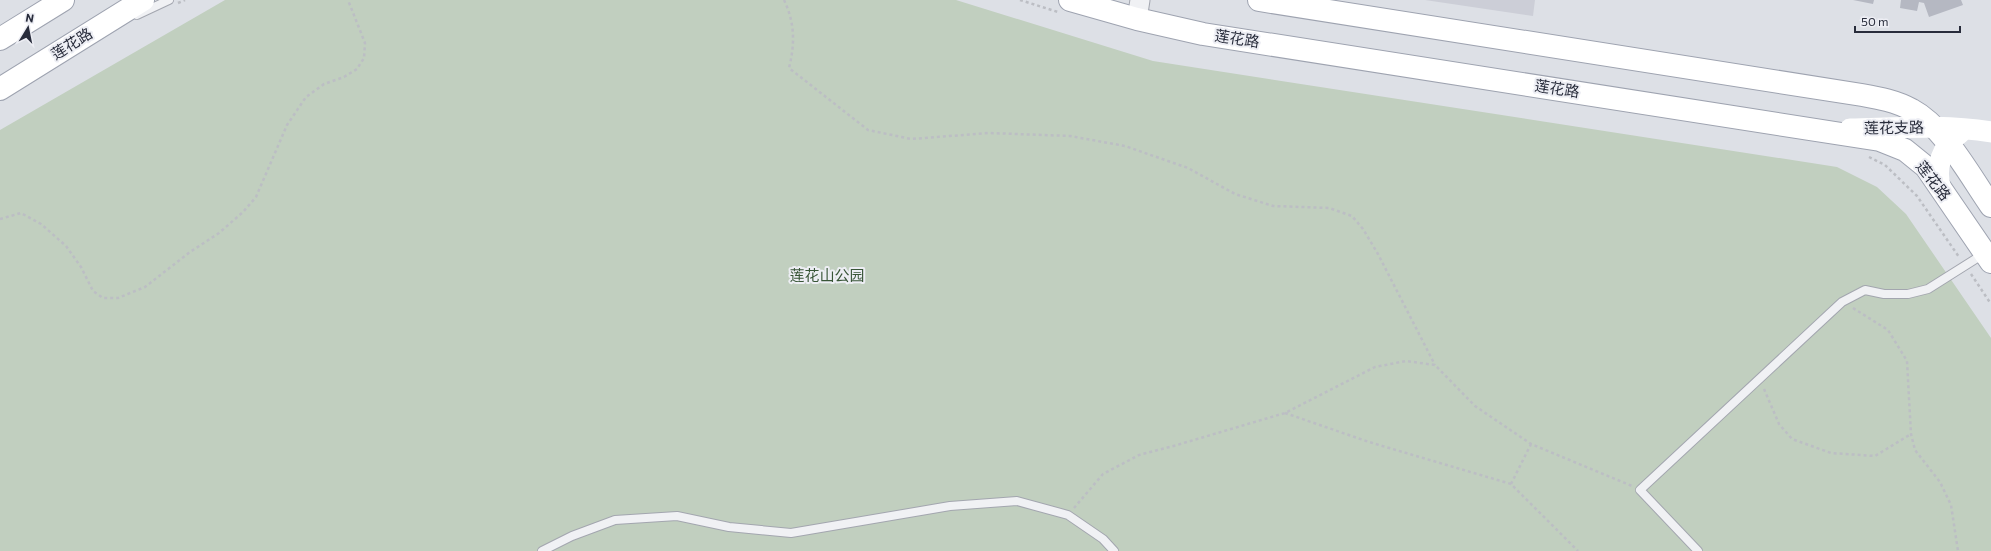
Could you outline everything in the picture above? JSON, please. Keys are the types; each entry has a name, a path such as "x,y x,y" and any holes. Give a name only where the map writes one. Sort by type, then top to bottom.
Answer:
{"main road":[{"path":"0,39 63,0"},
{"name":"莲花路","path":"0,89 144,0"},
{"path":"1259,0 1332,6 1862,95 1899,103 1913,110 1941,136 1991,206"},
{"name":"莲花路","path":"1067,7 1130,9 1203,34 1880,140 1892,144 1916,158 1926,167 1988,257"},
{"name":"莲花支路","path":"1815,130 1941,136"},
{"path":"1941,136 1982,130"},
{"path":"1941,136 1939,168 1939,182 1941,189"}],"lane":[{"path":"100,27 136,15 169,0"},
{"path":"1698,551 1640,490 1842,302 1865,290 1884,294 1908,294 1928,289 1965,266 1988,257"},
{"path":"542,551 572,536 615,520 677,516 729,527 791,533 950,506 1017,501 1068,515 1102,539 1114,551"}],"path":[{"path":"0,219 21,213 42,224 66,246 81,267 93,291 103,298 118,298 145,287 190,252 219,233 243,212 256,197 287,125 306,96 324,84 344,77 357,69 364,58 365,43 348,0"},
{"path":"784,0 791,16 793,30 792,53 788,68 868,130 911,139 989,133 1070,136 1104,142 1125,146 1188,168 1235,194 1273,206 1329,208 1352,216 1363,229 1378,254 1434,365 1475,406 1531,444 1640,490"},
{"path":"1020,0 1067,7"},
{"path":"1864,155 1885,165 1917,196 1991,304"},
{"path":"1842,302 1888,330 1907,361 1911,434 1915,450 1940,482 1951,505 1958,551"},
{"path":"1068,515 1103,474 1139,455 1177,446 1285,413 1375,367 1406,362 1434,365"},
{"path":"1760,378 1779,424 1792,438 1799,441 1831,452 1875,456 1911,434"},
{"path":"1285,413 1369,442 1511,484 1578,551"},
{"path":"1511,484 1531,444"}],"shaded area":[{"path":"1425,0 1535,0 1533,16"}],"green space":[{"name":"莲花山公园","path":"225,0 956,0 1153,61 1837,167 1877,187 1906,214 1991,338 1991,551 0,551 0,130"}],"building":[{"path":"1853,0 1874,0 1873,4"},
{"path":"1901,0 1961,0 1963,5 1929,17 1924,3 1919,2 1917,11 1900,8"}]}
